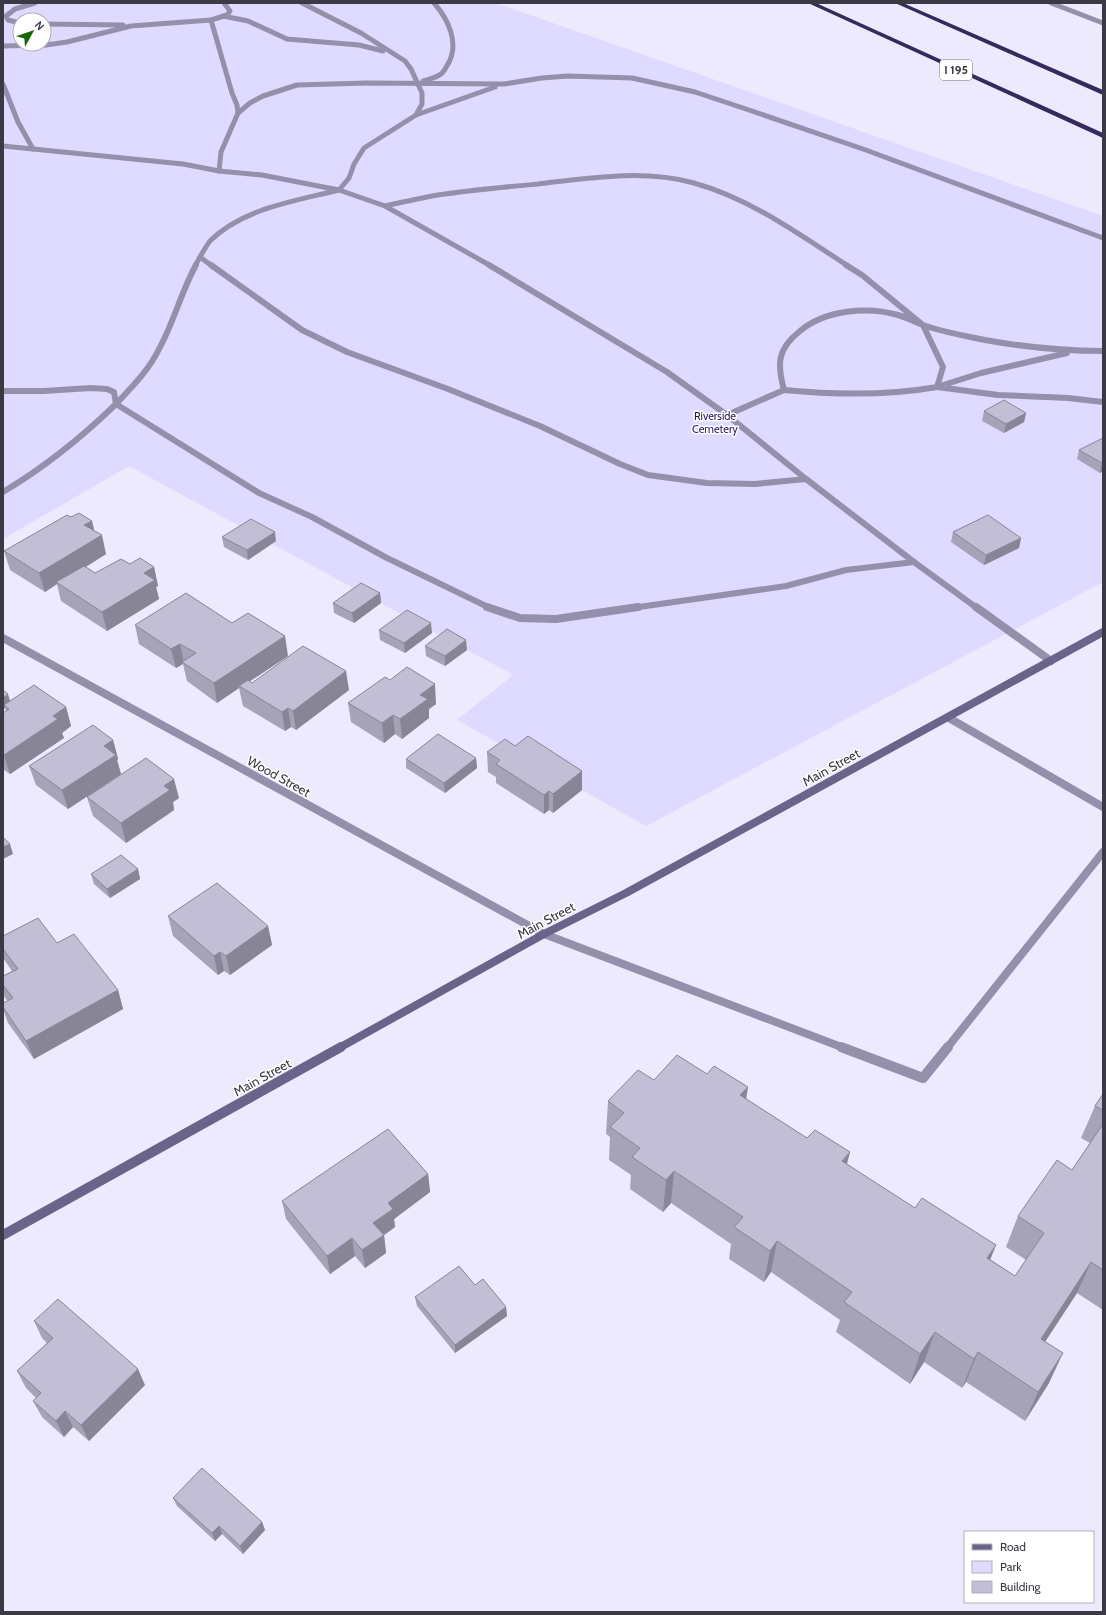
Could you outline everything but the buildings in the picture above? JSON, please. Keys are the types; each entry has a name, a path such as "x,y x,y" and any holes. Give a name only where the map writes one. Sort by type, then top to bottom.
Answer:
{"highway":[{"name":"I 195","path":"811,3 1103,136"},
{"path":"898,3 1103,93"}],"main road":[{"name":"Main Street","path":"3,1235 544,934 626,893 949,718 1103,632"}],"street":[{"path":"12,21 8,20 6,16 8,14 18,8 35,3"},
{"path":"52,24 131,26 211,20 227,15 230,11 224,3"},
{"path":"302,3 348,26 405,61 422,93 422,104 416,115"},
{"path":"416,83 442,74 452,57 452,35 446,19 434,3"},
{"path":"1051,3 1103,23"},
{"path":"223,16 248,21 287,39 359,45 389,52"},
{"path":"211,20 232,93 237,105 238,113"},
{"path":"3,46 46,45 67,42 131,26"},
{"path":"219,171 221,152 238,113 250,103 263,96 297,86 323,83 504,84 542,78 568,76 632,78 688,91 743,108 863,149 1103,238"},
{"path":"3,84 18,122 33,148"},
{"path":"3,492 58,456 93,426 140,379 159,350 174,317 187,281 211,240 226,229 270,209 340,190 349,178 354,164 364,148 380,137 416,115 504,84"},
{"path":"3,146 183,164 219,171 269,176 340,190 385,206 560,306 667,372 727,415 806,479 914,562 1051,661"},
{"path":"385,206 439,195 604,176 637,175 668,178 694,183 743,201 778,220 862,275 923,325 943,367 938,387"},
{"path":"200,257 302,330 340,349 540,426 620,464 648,475 715,483 755,484 806,479"},
{"path":"784,390 779,362 785,345 803,328 822,319 845,312 873,310 900,315 923,325 969,337 1025,346 1074,352 1103,351"},
{"path":"727,415 784,390 831,395 880,395 911,393 938,387 981,373 1074,352"},
{"path":"938,387 998,395 1068,398 1103,402"},
{"path":"3,391 107,389 114,392 116,404 259,493 312,517 387,558 483,605 520,618 556,618 786,586 846,570 914,562"},
{"name":"Wood Street","path":"3,638 544,934 923,1078 1103,852"},
{"path":"949,718 1103,807"}],"green space":[{"name":"Riverside Cemetery","path":"3,3 496,3 1103,216 1103,582 646,826 457,720 513,675 129,466 3,539"}]}
